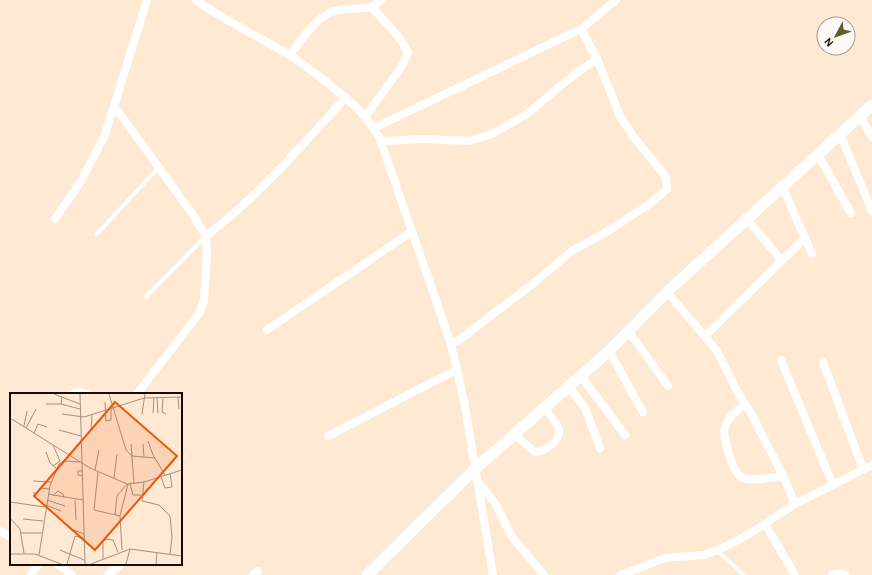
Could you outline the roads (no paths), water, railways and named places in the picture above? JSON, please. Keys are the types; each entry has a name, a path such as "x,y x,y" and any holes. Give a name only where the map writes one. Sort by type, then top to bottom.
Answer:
{"main road":[{"path":"367,575 476,469 543,407 582,376 629,332 668,292 872,105"}],"street":[{"path":"55,219 81,181 105,135 115,107 130,50 146,0"},
{"path":"196,0 235,26 290,55 346,97 366,116 380,139 451,344 464,401 493,575"},
{"path":"290,55 323,16 338,10 372,7 381,0"},
{"path":"374,128 581,29 616,0"},
{"path":"366,116 402,66 408,53 401,40 372,7"},
{"path":"451,344 458,341 535,282 572,251 608,231 651,203 667,189 666,177 633,136 620,116 597,59 581,29"},
{"path":"380,139 384,141 423,139 469,141 492,134 527,114 574,74 597,59"},
{"path":"206,236 224,222 271,178 346,97"},
{"path":"115,107 191,212 206,236 207,254 204,300 200,312 138,393"},
{"path":"860,116 872,137"},
{"path":"840,134 872,211"},
{"path":"818,155 851,213"},
{"path":"782,186 812,254"},
{"path":"747,219 781,260"},
{"path":"267,330 411,232"},
{"path":"705,336 805,238"},
{"path":"668,292 717,351 752,415 783,476 795,504"},
{"path":"629,332 668,386"},
{"path":"609,351 643,412"},
{"path":"781,360 834,485"},
{"path":"823,362 863,469"},
{"path":"328,436 456,370"},
{"path":"582,376 625,435"},
{"path":"569,387 585,408 600,448"},
{"path":"745,404 728,419 724,431 733,467 737,474 747,479 783,476"},
{"path":"514,434 535,452 545,450 559,439 559,428 543,407"},
{"path":"622,575 664,558 704,555 716,550 746,536 795,504 872,465"},
{"path":"478,482 495,503 512,537 544,575"},
{"path":"765,524 796,575"},
{"path":"0,531 10,536"},
{"path":"32,575 37,565"},
{"path":"58,565 72,575"},
{"path":"108,575 120,565"},
{"path":"832,575 840,573 846,575"}],"lane":[{"path":"96,235 159,167"},
{"path":"146,297 206,236"},
{"path":"716,550 744,575"}]}
